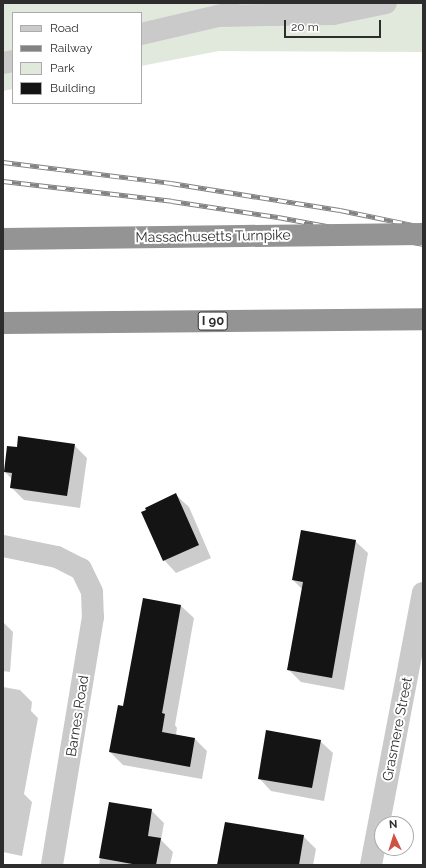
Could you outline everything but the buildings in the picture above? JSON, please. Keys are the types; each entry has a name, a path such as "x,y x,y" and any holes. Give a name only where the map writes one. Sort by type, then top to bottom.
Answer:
{"highway":[{"name":"Massachusetts Turnpike","path":"3,239 423,234"},
{"name":"I 90","path":"3,323 423,319"}],"street":[{"path":"142,34 218,16 254,3"},
{"path":"218,16 333,14 386,3"},
{"name":"Barnes Road","path":"3,546 57,557 81,569 92,592 93,617 52,865"},
{"name":"Grasmere Street","path":"371,865 423,593"}],"green space":[{"path":"3,3 423,3 423,52 219,51 142,66 142,12 12,12 12,89 3,91"}],"railway":[{"path":"3,162 171,183 340,210 423,227"},
{"path":"3,181 172,201 278,217 423,244"}]}
